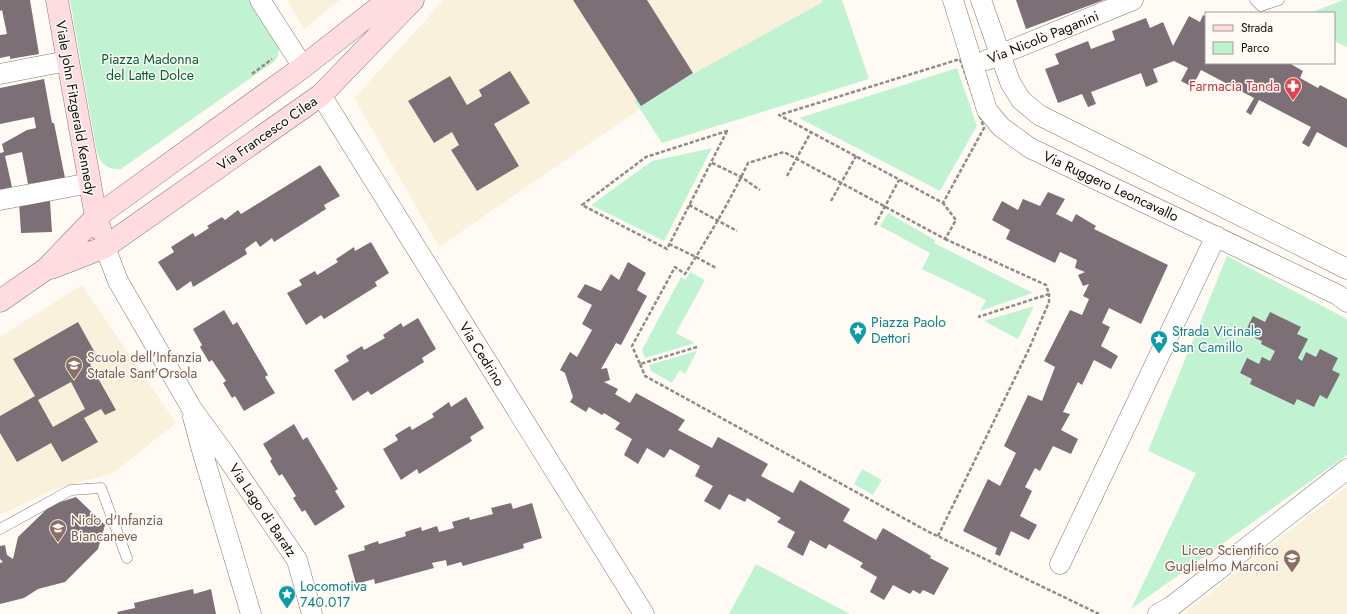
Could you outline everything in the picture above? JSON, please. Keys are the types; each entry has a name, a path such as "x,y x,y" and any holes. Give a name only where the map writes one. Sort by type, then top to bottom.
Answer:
{"street":[{"name":"Viale John Fitzgerald Kennedy","path":"57,0 96,217"},
{"path":"260,0 303,68"},
{"path":"0,301 46,269 96,217 303,68 388,0"},
{"name":"Via Francesco Cilea","path":"46,269 105,247 321,95 413,0"},
{"name":"Via Ruggero Leoncavallo","path":"953,0 987,110 1001,127 1030,148 1338,295 1347,302"},
{"name":"Via Ruggero Leoncavallo","path":"981,0 1010,82 1020,100 1038,115 1347,270"},
{"name":"Via Nicolò Paganini","path":"974,65 1000,56 1134,0"},
{"path":"0,74 67,61"},
{"name":"Via Cedrino","path":"321,95 644,614"},
{"path":"0,200 90,183"},
{"name":"Via Lago di Baratz","path":"96,217 105,247 118,280 192,409 297,560 312,614"},
{"path":"1060,564 1216,236"},
{"name":"Via Lago di Baratz","path":"192,409 203,454 251,614"},
{"name":"Via Lago di Baratz","path":"203,454 224,453"},
{"path":"1158,614 1172,606 1347,469"}],"lane":[{"path":"1255,0 1261,6 1279,0"},
{"path":"0,529 71,490 101,488 127,558"}],"path":[{"path":"943,203 984,128 960,59 779,116 943,203 956,220 945,239"},
{"path":"727,131 712,163 667,249 582,205 646,157 727,131"},
{"path":"787,176 811,132"},
{"path":"938,536 1029,349 1049,302 1049,294 1046,285 945,239 784,152 748,163 696,257 685,274 675,267 632,346 645,376 938,536 1099,614"},
{"path":"831,201 856,156"},
{"path":"712,163 741,177 760,190"},
{"path":"876,225 899,180"},
{"path":"689,205 737,231"},
{"path":"669,244 716,268"},
{"path":"978,317 1049,294"},
{"path":"640,364 698,347"}],"shaded area":[{"path":"287,0 340,0 304,29"},
{"path":"444,0 821,0 823,2 637,111 439,247 354,98"},
{"name":"Scuola dell'Infanzia Statale Sant'Orsola","path":"82,285 176,423 113,473 53,490 0,515 0,337"},
{"name":"Liceo Scientifico Guglielmo Marconi","path":"1347,487 1347,614 1183,614 1289,531"}],"green space":[{"name":"Piazza Madonna del Latte Dolce","path":"70,0 249,0 279,47 278,55 275,61 121,169 112,169 103,163 97,152"},
{"path":"821,0 842,0 869,79 662,143 634,100 638,97 643,104 684,79 823,2"},
{"path":"1343,0 1347,0 1347,47 1335,41 1335,12 1313,12"},
{"path":"957,68 977,126 940,191 799,118"},
{"path":"712,148 664,241 591,205 652,161"},
{"path":"888,213 935,240 934,243 1033,293 980,311 986,300 922,269 930,253 880,226"},
{"path":"1227,256 1347,319 1347,455 1131,609 1196,473 1148,451"},
{"path":"690,272 705,280 676,333 695,343 645,358 642,350 681,277 685,280"},
{"path":"1034,306 1018,339 984,321"},
{"path":"697,351 685,374 680,370 672,383 651,371 649,365"},
{"path":"862,469 882,480 873,495 854,484"},
{"path":"756,564 850,614 729,614"}],"building":[{"path":"0,0 30,0 39,54 10,59 10,56 0,58 0,35 7,34 2,10 0,11"},
{"path":"573,0 647,0 693,73 641,106"},
{"path":"1016,0 1104,0 1026,29"},
{"path":"1203,15 1205,16 1205,64 1291,64 1303,71 1300,78 1318,88 1320,85 1347,99 1347,148 1317,132 1309,147 1302,143 1311,127 1259,100 1251,115 1246,112 1254,98 1201,70 1192,87 1181,81 1188,68 1174,61 1153,69 1158,82 1146,87 1141,73 1091,92 1096,104 1088,107 1082,94 1058,103 1045,69 1059,64 1055,54 1088,41 1091,49 1115,40 1112,31 1146,18 1150,28 1163,22 1173,46 1189,16 1200,22"},
{"path":"510,71 530,103 494,124 519,166 477,191 451,150 459,145 452,132 434,143 408,101 450,76 467,105 482,96 479,90"},
{"path":"44,79 52,123 54,123 65,178 28,184 22,152 5,156 12,187 0,190 0,153 4,152 2,144 27,130 36,128 34,117 0,124 0,88"},
{"path":"320,165 340,196 324,205 326,209 274,242 272,238 260,247 256,241 245,249 247,254 193,287 191,281 177,291 158,262 174,252 171,247 193,233 195,237 209,228 207,226 222,217 225,220 238,210 241,214"},
{"path":"1048,192 1065,199 1056,214 1072,222 1076,214 1096,226 1094,229 1168,265 1141,324 1109,308 1102,323 1110,327 1101,346 1118,356 1111,369 1094,360 1082,385 1078,382 1063,412 1070,414 1061,430 1078,439 1071,454 1053,446 1040,471 1035,468 1025,487 1032,491 1020,516 1037,525 1029,540 1011,531 1000,556 995,554 997,548 963,531 988,479 1000,486 1016,453 1004,446 1028,395 1042,401 1055,367 1044,361 1070,310 1082,315 1089,299 1083,296 1089,284 1083,286 1078,275 1085,272 1075,268 1077,260 1060,252 1055,263 1006,239 1010,230 992,220 1002,201 1018,210 1023,199 1040,206"},
{"path":"50,201 52,232 21,233 19,202"},
{"path":"371,242 389,273 375,282 377,286 324,319 321,315 306,325 287,293 302,285 299,280 315,271 317,275 338,262 336,259 354,247 355,251"},
{"path":"628,262 646,273 637,290 647,296 621,345 616,343 601,369 607,368 610,380 604,382 618,389 615,394 630,403 636,393 685,420 678,430 712,448 718,437 768,464 761,476 793,493 800,480 850,509 843,521 876,540 883,528 931,556 930,558 949,568 934,595 923,590 920,594 913,590 910,594 893,585 884,600 870,592 877,577 860,567 863,563 829,544 826,549 810,540 803,556 787,547 795,532 777,522 781,518 747,498 745,502 729,494 720,510 704,501 713,486 695,476 700,466 670,449 664,458 647,448 638,464 624,455 632,439 615,429 620,423 604,413 602,415 589,407 586,412 570,402 573,397 565,373 560,370 570,352 577,357 592,330 582,324 592,305 577,297 585,284 601,291 611,274 619,280"},
{"path":"224,310 233,325 237,322 268,375 265,377 275,393 244,411 235,396 232,398 223,383 226,381 212,360 209,362 200,347 202,345 193,329"},
{"path":"1270,312 1301,327 1297,334 1308,339 1298,358 1302,361 1306,352 1316,357 1320,349 1338,358 1332,370 1340,374 1327,399 1320,395 1314,407 1297,399 1294,405 1250,384 1252,379 1240,373 1247,358 1259,364 1262,357 1270,361 1275,351 1261,344 1262,341 1255,338 1257,333 1247,328 1253,316 1265,322"},
{"path":"418,318 436,349 422,358 424,362 371,395 368,391 353,401 334,370 349,361 346,356 362,346 364,350 385,338 383,335 401,323 403,327"},
{"path":"78,322 99,360 90,364 116,410 105,415 101,409 84,418 98,442 62,462 51,443 17,462 0,433 0,416 35,396 13,359","holes":["71,382 85,409 53,427 38,400"]},
{"path":"466,397 484,428 470,437 472,441 419,474 417,469 401,480 383,449 398,440 395,435 410,426 412,430 434,417 432,414 449,402 451,407"},
{"path":"294,424 303,440 307,437 338,489 335,491 345,507 315,526 305,510 302,512 293,498 296,496 282,474 279,476 270,461 272,459 263,444"},
{"name":"Nido d'Infanzia Biancaneve","path":"76,497 105,525 98,549 65,582 38,589 24,598 0,604 0,563 3,562 0,559 0,546 5,545 7,555 13,559 18,537 51,505"},
{"path":"511,503 513,509 532,503 542,538 523,544 524,548 463,566 461,562 447,566 446,560 432,563 434,568 375,584 374,579 356,584 348,555 365,550 364,546 378,541 379,544 406,536 405,532 421,527 422,531 437,526 439,532 454,528 452,522 469,517 470,520 493,514 491,508"},
{"path":"193,589 194,594 211,589 216,614 118,614 117,612 135,608 134,603"}],"place":[{"name":"Farmacia Tanda","path":"1293,101"},
{"name":"Piazza Paolo Dettori","path":"858,345"},
{"name":"Strada Vicinale San Camillo","path":"1159,354"},
{"name":"Scuola dell'Infanzia Statale Sant'Orsola","path":"74,380"},
{"name":"Nido d'Infanzia Biancaneve","path":"58,543"},
{"name":"Liceo Scientifico Guglielmo Marconi","path":"1292,573"},
{"name":"Locomotiva 740.017","path":"287,609"}]}
